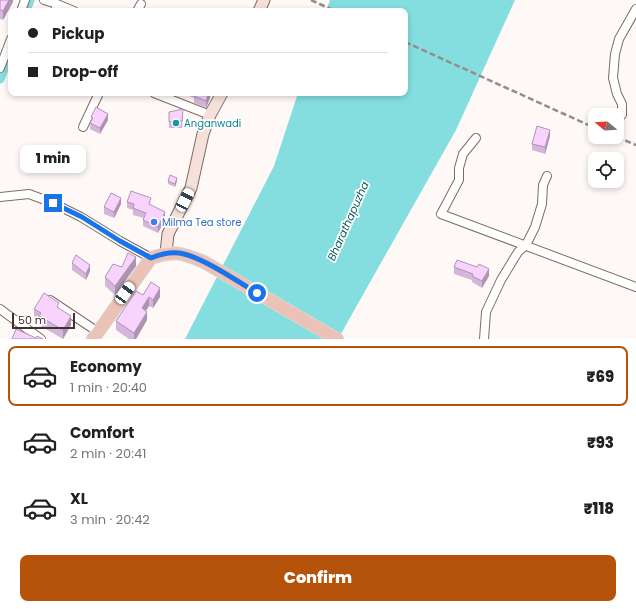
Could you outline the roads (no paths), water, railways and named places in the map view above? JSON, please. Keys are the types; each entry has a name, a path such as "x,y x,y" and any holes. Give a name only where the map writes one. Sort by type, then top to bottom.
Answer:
{"main road":[{"path":"95,336 151,258 166,254 184,254 204,262 337,339"}],"street":[{"path":"44,0 56,7"},
{"path":"622,108 613,78 615,54 619,39 636,9"},
{"path":"0,68 8,47"},
{"path":"83,127 98,96"},
{"path":"162,96 210,115"},
{"path":"166,254 168,234 191,188 203,134 210,115 220,96"},
{"path":"476,138 463,154 459,168 459,180 441,214 636,287"},
{"path":"484,339 486,312 501,280 518,252 526,245 535,226 542,204 546,176"},
{"path":"0,197 29,194 53,203 82,217 120,241 151,258"},
{"path":"46,297 95,336"},
{"path":"0,309 41,339"}],"water":[{"name":"Bharathapuzha","path":"330,0 515,0 456,130 338,339 185,339 274,166 297,96 408,96 408,8 327,8"}],"waterway":[{"path":"27,8 30,0"},
{"path":"0,79 8,59"}],"railway":[{"path":"311,0 328,8"},
{"path":"408,43 588,125"},
{"path":"624,140 636,145"}],"place":[{"name":"Anganwadi","path":"176,123"},
{"name":"Milma Tea store","path":"154,222"}]}
